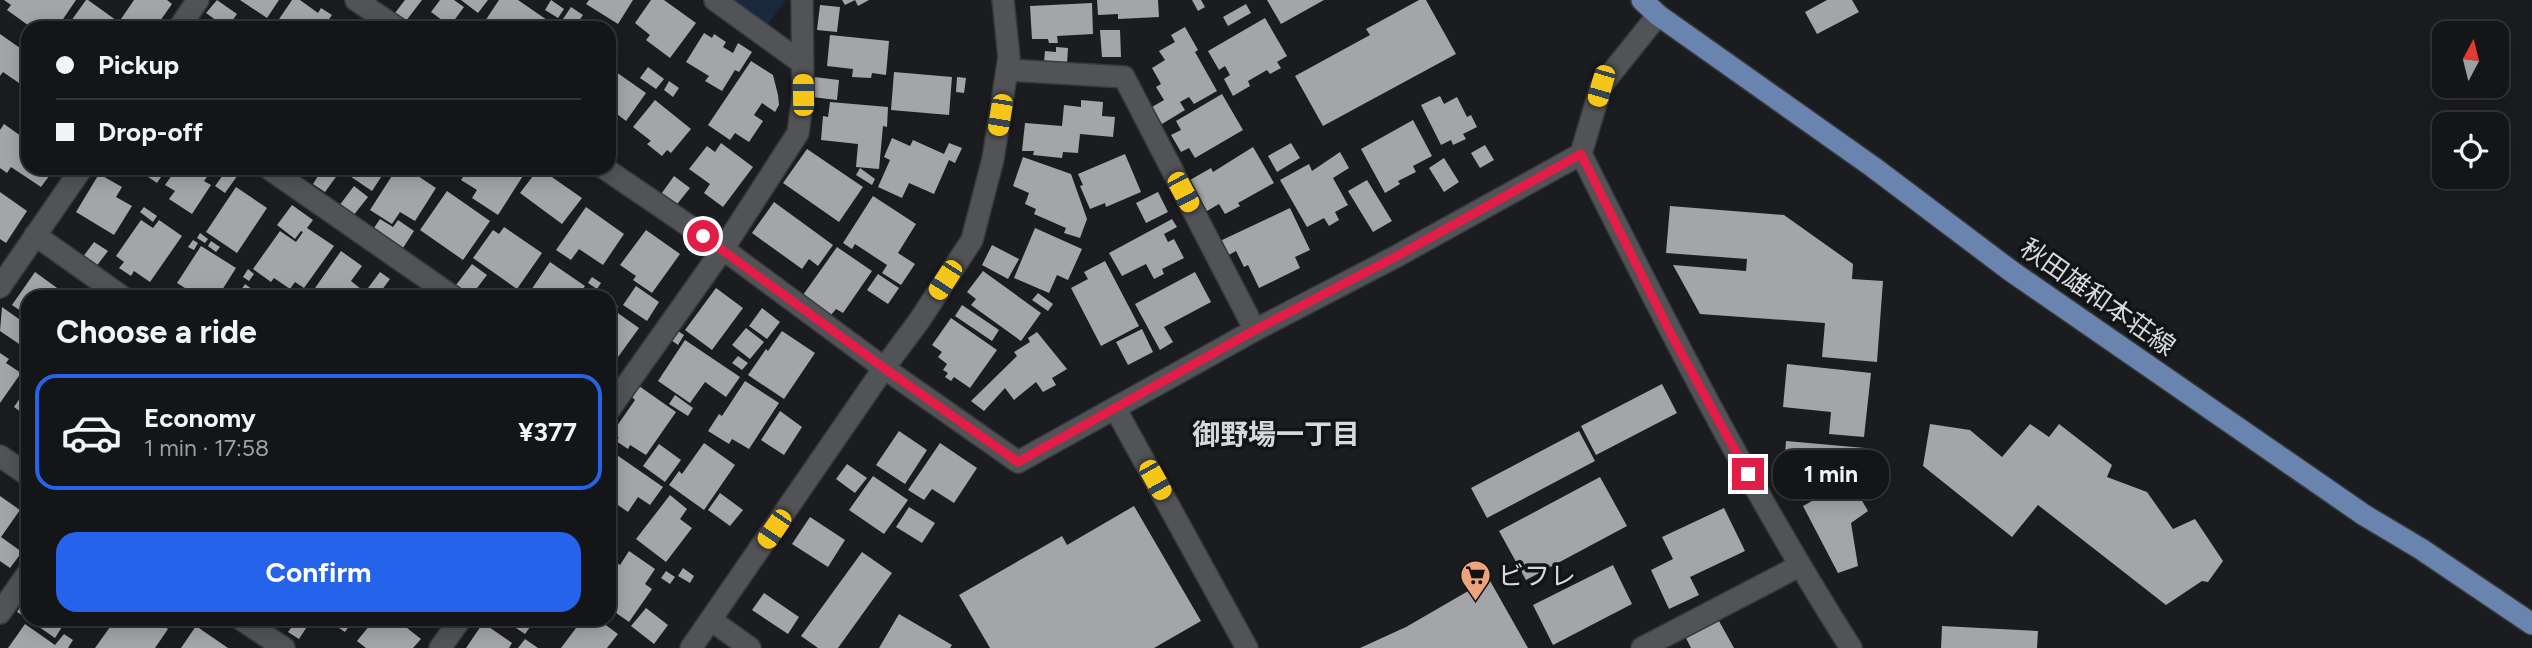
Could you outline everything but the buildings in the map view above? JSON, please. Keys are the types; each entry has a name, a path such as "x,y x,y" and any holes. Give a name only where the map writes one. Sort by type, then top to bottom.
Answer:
{"main road":[{"name":"秋田雄和本荘線","path":"1642,0 1658,15 1873,167 2011,271 2364,515 2421,549 2532,624"}],"street":[{"path":"184,21 198,0"},
{"path":"356,0 387,21"},
{"path":"715,0 802,63"},
{"path":"616,399 723,249 798,133 803,95 802,0"},
{"path":"691,648 919,321 972,240 993,159 1009,57 1003,0"},
{"path":"1658,15 1601,86 1581,154 1673,338 1799,566 1851,648"},
{"path":"1007,70 1124,77 1255,330"},
{"path":"614,175 723,249 884,368 1018,462 1581,154"},
{"path":"0,287 77,175"},
{"path":"278,175 443,290"},
{"path":"35,236 113,290"},
{"path":"1115,408 1247,648"},
{"path":"0,456 21,470"},
{"path":"1642,648 1799,566"},
{"path":"0,613 21,583"},
{"path":"711,620 750,648"},
{"path":"251,626 284,648"},
{"path":"440,648 456,626"}],"shaded area":[{"path":"728,0 786,0 765,28"}],"place":[{"name":"ビフレ","path":"1475,603"}],"district":[{"name":"御野場一丁目","path":"1276,434"}],"route":[{"path":"703,236 1018,462 1581,154 1673,338 1748,474"}]}
